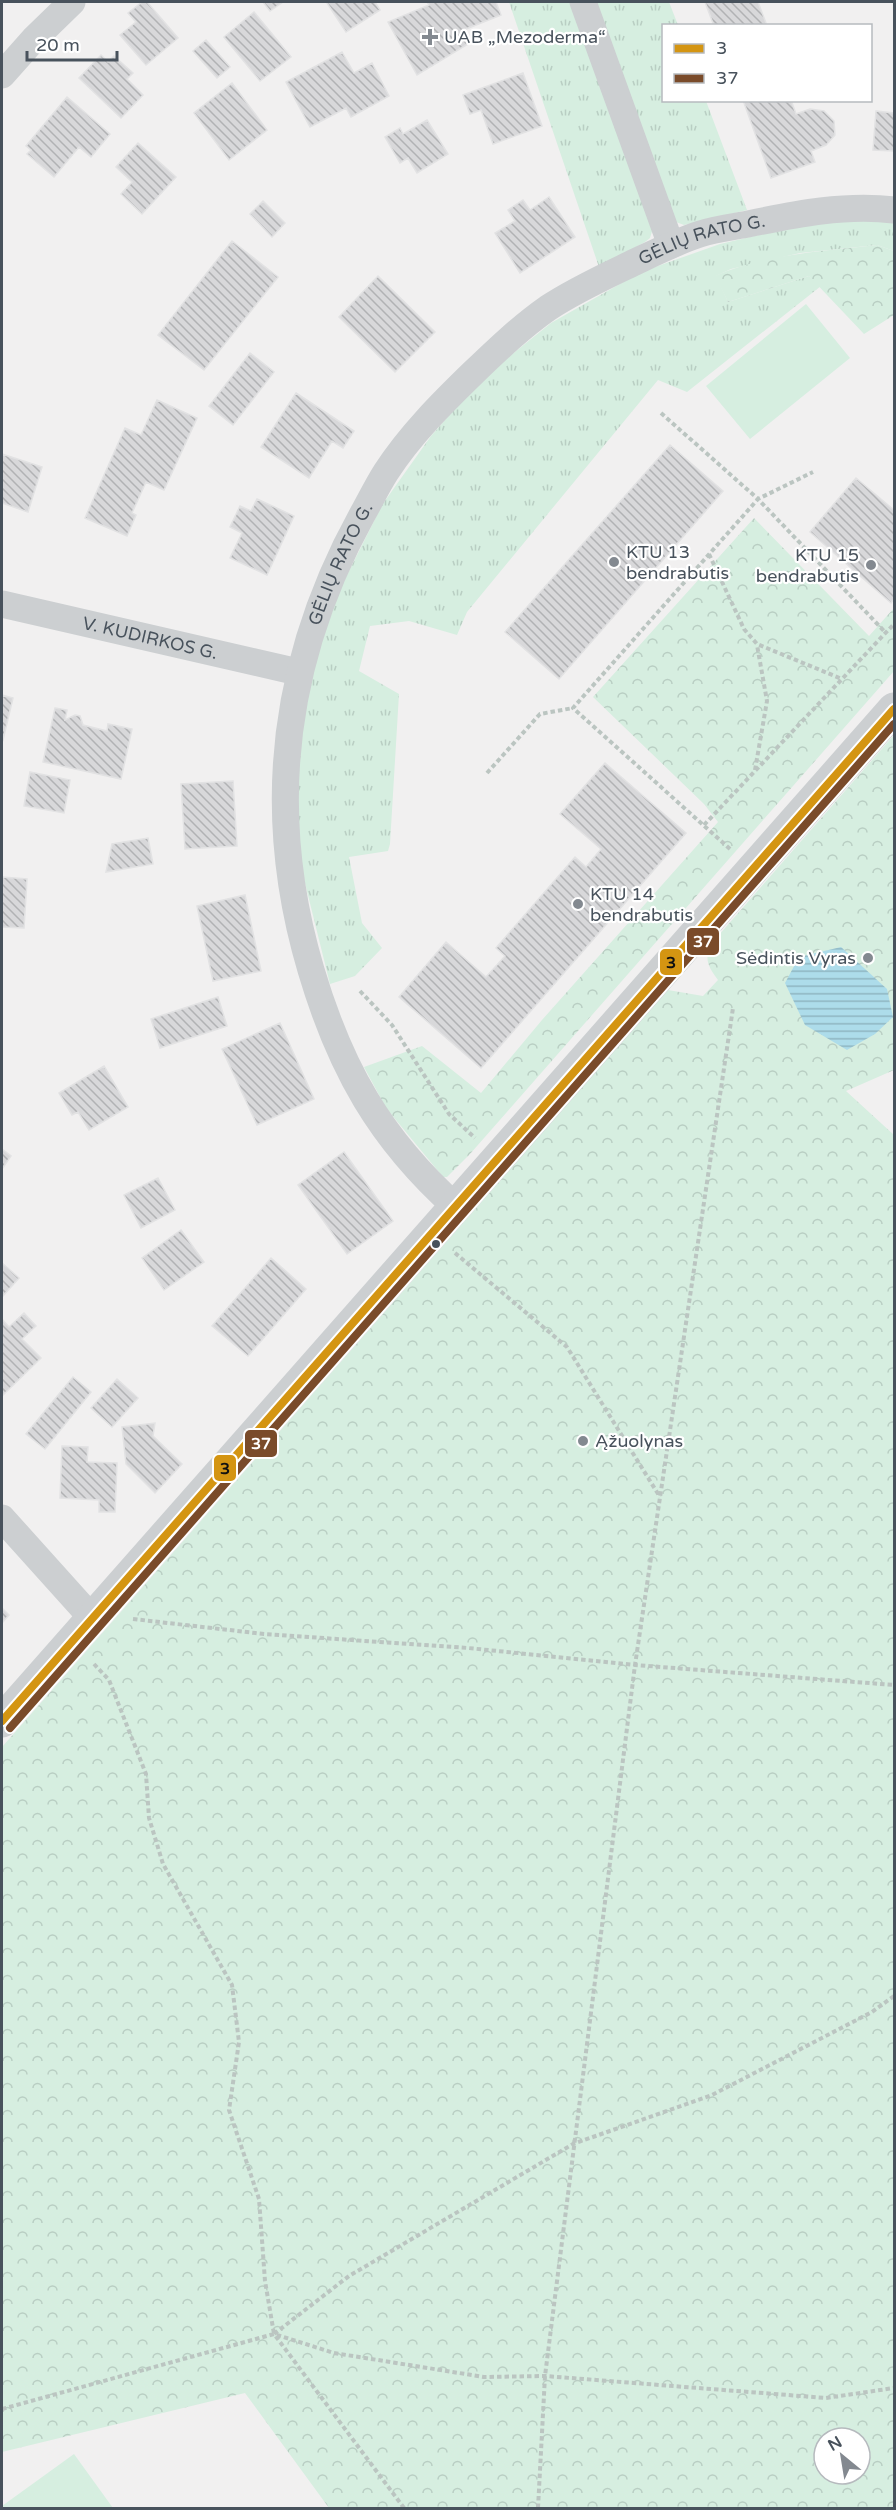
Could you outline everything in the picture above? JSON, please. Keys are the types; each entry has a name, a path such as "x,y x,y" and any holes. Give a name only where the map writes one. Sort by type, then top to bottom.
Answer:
{"street":[{"path":"2,75 34,39 72,2"},
{"path":"582,2 671,245"},
{"name":"GĖLIŲ RATO G.","path":"456,1207 433,1186 392,1141 365,1101 333,1033 320,998 298,928 291,889 286,827 288,732 298,672 311,627 347,541 385,473 437,407 512,336 549,308 582,288 671,245 702,233 792,215 869,207 894,210"},
{"name":"V. KUDIRKOS G.","path":"2,604 298,672"},
{"path":"2,1721 894,709"},
{"path":"2,1518 86,1624"}],"path":[{"path":"661,412 759,499 886,633"},
{"path":"487,773 540,714 573,708 759,499 813,472"},
{"path":"709,554 744,629 757,644 842,679"},
{"path":"704,825 894,624"},
{"path":"755,771 767,701 757,644"},
{"path":"573,708 753,869"},
{"path":"360,991 392,1025 449,1114 498,1159"},
{"path":"538,2508 545,2376 635,1665 733,1008"},
{"path":"432,1233 567,1347 660,1498"},
{"path":"404,2508 274,2334 265,2281 259,2199 229,2110 239,2042 232,1985 163,1864 149,1818 146,1774 86,1624 468,1648 635,1665 894,1685"},
{"path":"2,2409 274,2334 349,2276 573,2144 712,2095 872,2012 894,1996"},
{"path":"274,2334 334,2353 484,2377 545,2376 826,2398 894,2388"}],"green space":[{"path":"509,2 570,2 653,228 650,238 645,242 599,267"},
{"path":"595,2 669,2 678,24 662,24 662,102 706,102 747,210 684,225 676,222"},
{"path":"894,219 894,251 877,245 800,253 731,269 716,276 728,302 809,276 821,286 687,392 658,380 467,612 457,635 409,621 370,626 359,671 399,694 390,844 388,851 349,857 362,923 382,948 355,976 330,984 300,863 296,802 304,695 335,599 382,505 431,436 480,380 551,323 641,272 720,244 815,222"},
{"path":"877,245 894,251 894,315 864,334 809,276 728,302 715,276 774,258"},
{"path":"806,304 850,358 750,439 706,386"},
{"path":"754,518 869,636 894,608 894,671 470,1154 447,1177 443,1177 386,1108 364,1067 422,1046 481,1093 542,1020 718,822 704,804 593,697"},
{"name":"Ąžuolynas","path":"894,735 894,1070 846,1091 894,1135 894,2508 329,2508 245,2393 2,2452 2,1747 668,990 703,996 718,980 708,963 711,944"},
{"path":"74,2454 113,2508 2,2508 2,2506"}],"water":[{"path":"841,947 887,989 893,1017 875,1034 847,1050 805,1025 785,983 799,957"}],"building":[{"path":"142,2 147,2 178,38 146,65 120,35 136,22 128,13"},
{"path":"263,2 283,2 270,11"},
{"path":"375,2 380,10 346,32 327,3"},
{"name":"UAB „Mezoderma“","path":"427,2 496,2 501,15 461,31 468,44 417,75 388,22 429,5"},
{"path":"705,2 758,2 766,23 763,24 713,24"},
{"path":"254,12 291,57 260,81 224,37"},
{"path":"206,40 230,67 217,78 193,51"},
{"path":"342,52 354,73 372,63 389,96 351,117 346,108 310,127 286,82"},
{"path":"101,55 108,62 114,56 133,73 127,79 143,95 121,118 79,78"},
{"path":"523,73 542,126 493,144 481,110 470,114 463,95"},
{"path":"232,83 267,130 229,160 194,113"},
{"path":"67,97 110,134 91,157 79,147 54,177 27,154 31,150 26,146"},
{"path":"744,102 792,102 796,114 810,109 824,111 834,121 835,135 826,145 811,151 815,162 771,178"},
{"path":"876,111 894,113 894,151 873,150"},
{"path":"427,120 448,154 417,173 408,158 400,163 385,137 400,128 403,134"},
{"path":"138,143 176,177 142,214 121,194 132,182 116,167"},
{"path":"549,197 575,237 520,273 495,233 515,221 508,210 523,200 530,210"},
{"path":"263,201 285,223 272,237 250,214"},
{"path":"232,241 278,277 204,370 158,335"},
{"path":"378,276 435,332 395,372 339,317"},
{"path":"250,353 274,372 233,425 209,406"},
{"path":"296,393 354,431 343,448 332,441 309,478 261,447"},
{"path":"157,400 197,418 164,490 146,482 132,513 136,515 127,536 85,518 125,428 141,435"},
{"name":"KTU 13 bendrabutis","path":"670,445 723,491 559,679 505,632"},
{"path":"2,454 42,467 28,512 2,503"},
{"name":"KTU 15 bendrabutis","path":"856,478 894,510 894,599 891,603 810,532"},
{"path":"257,499 294,516 267,575 230,558 242,533 230,527 240,506 251,511"},
{"path":"2,695 13,698 3,740 2,739"},
{"path":"55,708 67,710 65,720 75,715 80,716 83,725 107,731 108,724 132,729 121,779 43,762"},
{"name":"KTU 14 bendrabutis","path":"605,763 686,833 481,1068 399,997 446,942 486,977 505,956 496,948 575,857 586,867 601,849 560,814"},
{"path":"30,772 70,780 64,813 24,806"},
{"path":"233,781 237,846 185,849 181,784"},
{"path":"148,838 153,864 106,872 112,844"},
{"path":"2,877 27,879 24,928 2,927"},
{"path":"245,895 261,971 213,981 197,906"},
{"path":"218,997 227,1026 160,1048 151,1019"},
{"path":"280,1023 314,1099 257,1125 222,1049"},
{"path":"104,1066 128,1107 89,1130 78,1112 72,1115 59,1093"},
{"path":"2,1149 11,1156 2,1169"},
{"path":"344,1152 393,1221 347,1254 298,1185"},
{"path":"158,1178 175,1210 141,1228 124,1195"},
{"path":"181,1230 204,1262 164,1290 142,1258"},
{"path":"271,1258 306,1289 248,1356 212,1326"},
{"path":"2,1263 19,1278 2,1297"},
{"path":"24,1313 36,1326 22,1339 41,1358 2,1396 2,1319 9,1327"},
{"path":"73,1377 91,1392 45,1449 26,1434"},
{"path":"117,1379 138,1398 112,1427 91,1408"},
{"path":"155,1423 153,1436 182,1464 155,1493 126,1464 122,1427"},
{"path":"62,1446 88,1447 87,1462 117,1463 115,1512 99,1512 99,1500 60,1498"},
{"path":"2,1608 9,1615 2,1623"}],"transit line":[{"name":"3","path":"2,1721 894,709"},
{"name":"37","path":"10,1728 894,724"}],"place":[{"name":"UAB „Mezoderma“","path":"430,37"},
{"name":"KTU 13 bendrabutis","path":"614,562"},
{"name":"KTU 15 bendrabutis","path":"871,565"},
{"name":"KTU 14 bendrabutis","path":"578,904"},
{"name":"Sėdintis Vyras","path":"868,958"},
{"name":"Ąžuolynas","path":"583,1441"}]}
